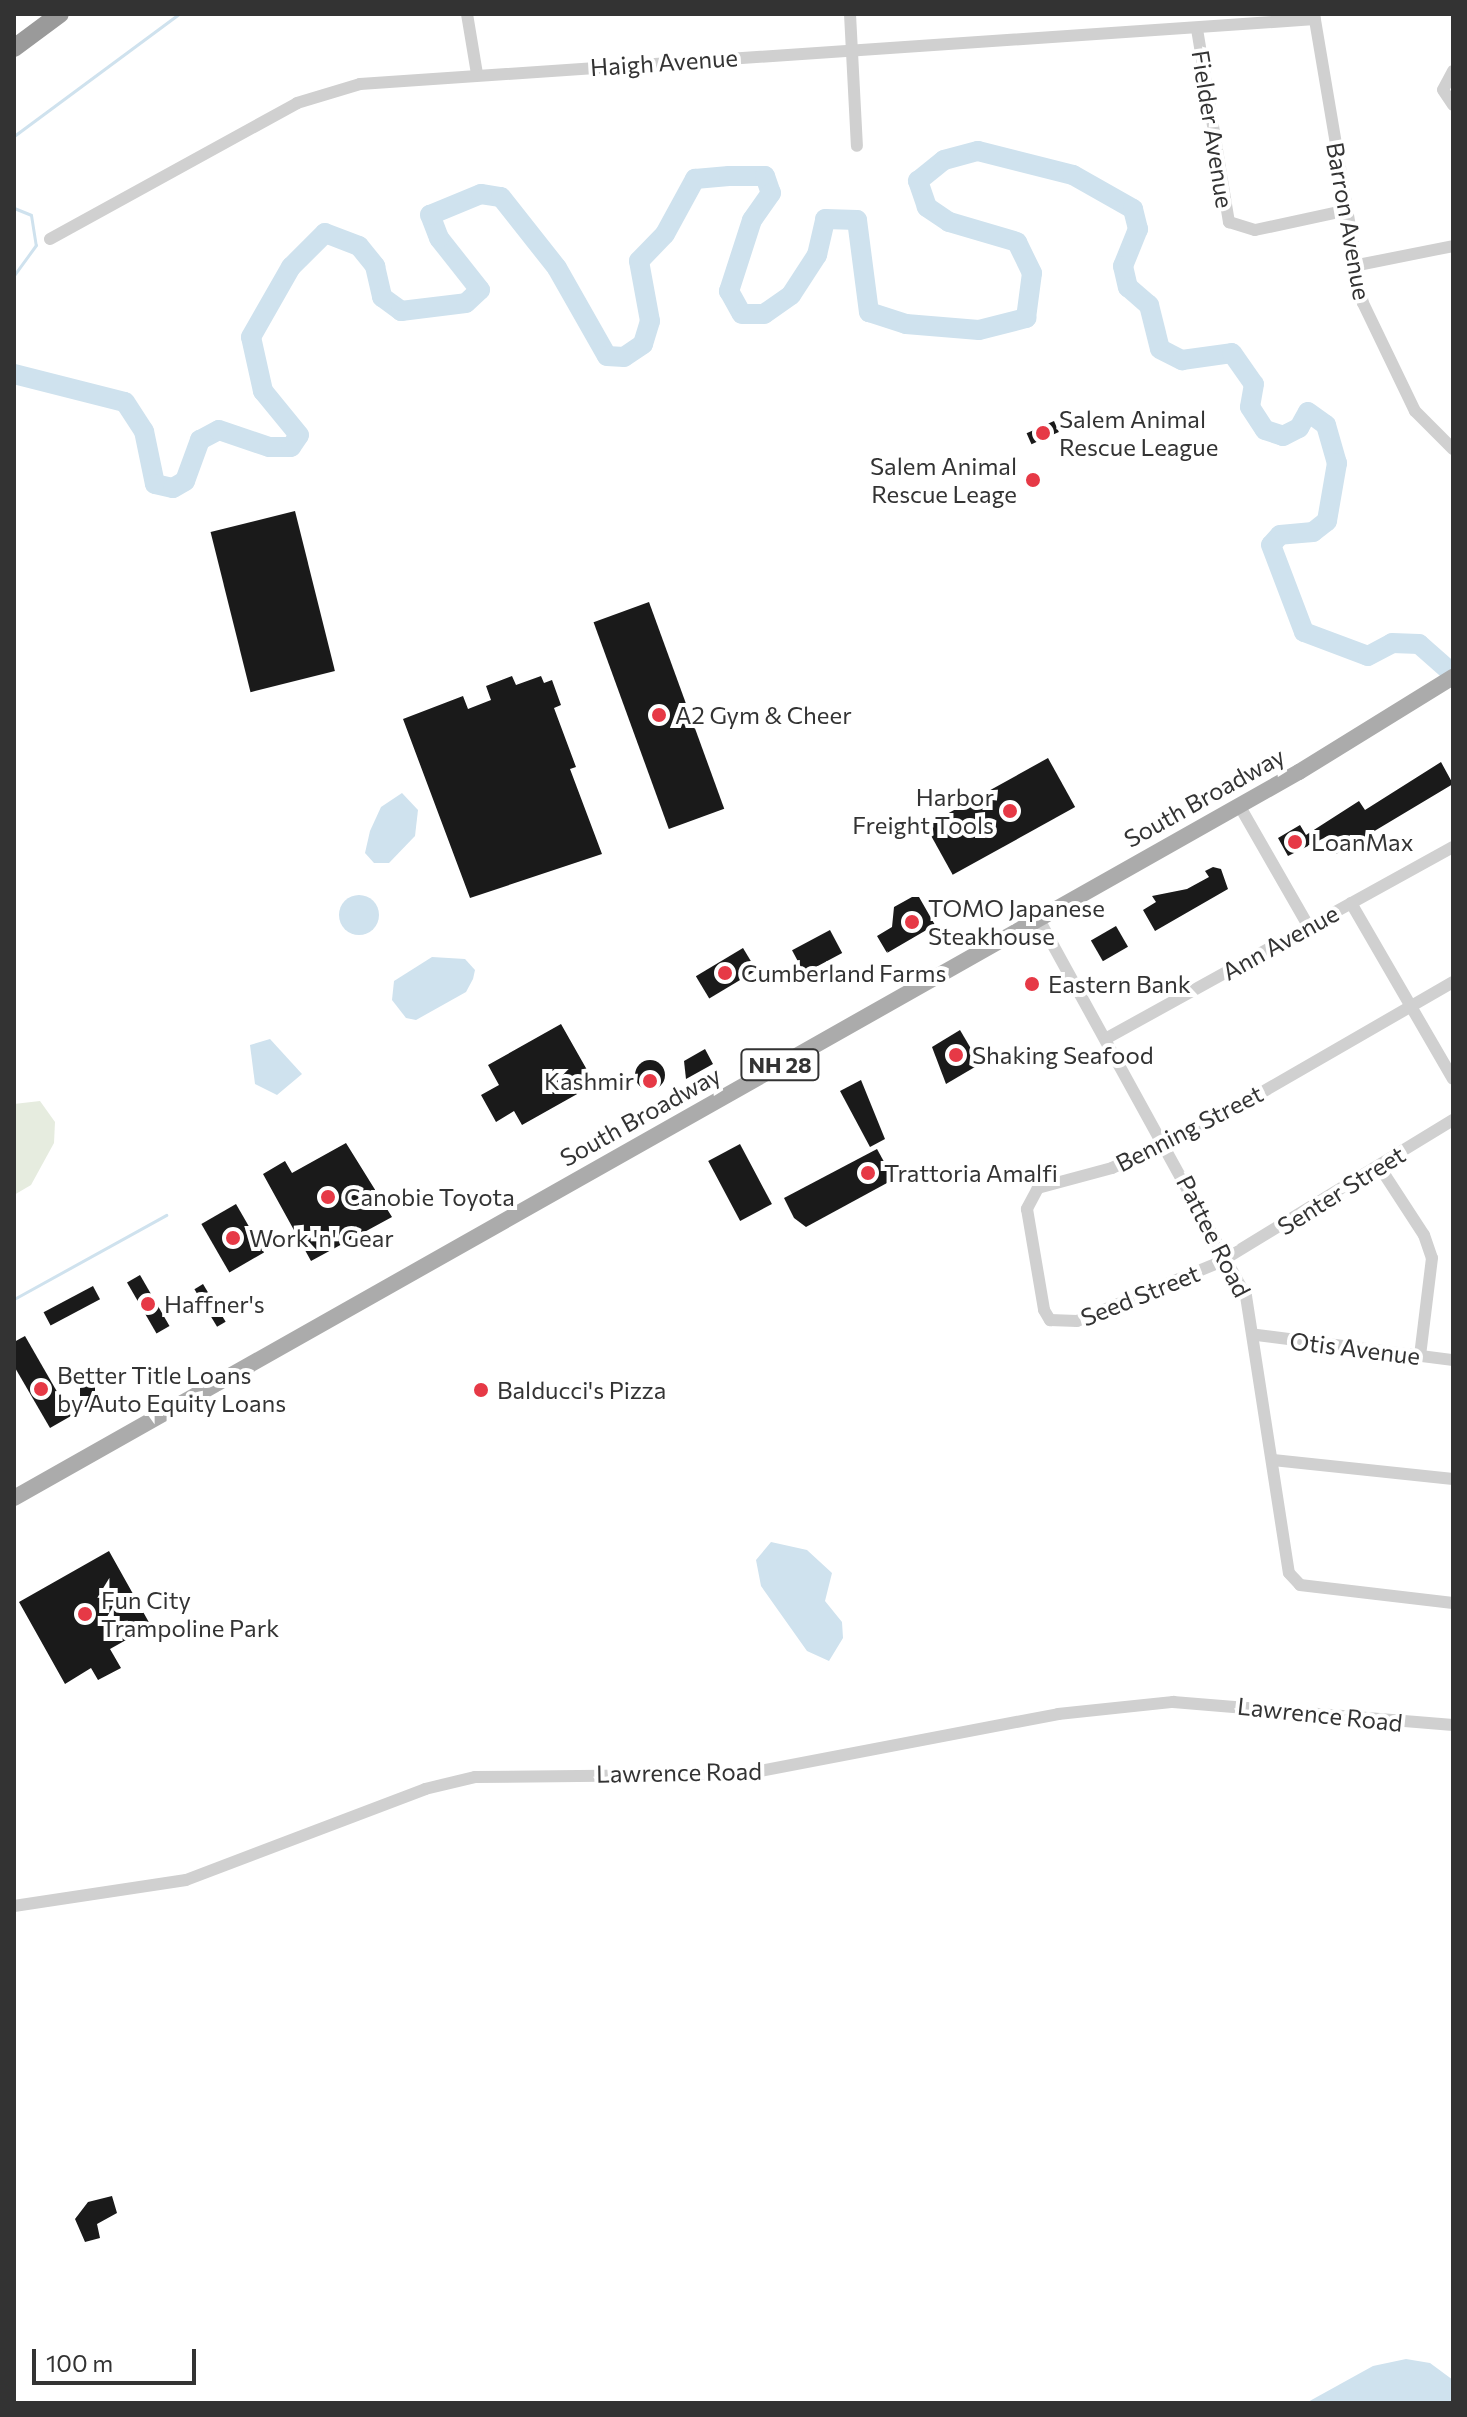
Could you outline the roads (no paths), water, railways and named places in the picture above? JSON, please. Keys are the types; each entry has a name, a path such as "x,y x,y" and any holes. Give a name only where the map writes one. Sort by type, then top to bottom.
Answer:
{"highway":[{"path":"14,48 60,14"}],"main road":[{"name":"South Broadway","path":"14,1498 1037,916 1239,805 1450,679"}],"street":[{"path":"467,14 477,74"},
{"path":"850,14 855,49 857,146"},
{"name":"Haigh Avenue","path":"50,239 297,103 360,84 855,49 1197,29 1315,17"},
{"name":"Barron Avenue","path":"1315,17 1353,266 1395,377 1422,420 1453,449"},
{"name":"Fielder Avenue","path":"1197,29 1225,215 1235,227 1255,230 1344,211"},
{"path":"1453,71 1443,90 1453,105"},
{"path":"1353,266 1453,246"},
{"path":"1239,805 1309,927"},
{"name":"Ann Avenue","path":"1107,1038 1453,847"},
{"path":"1351,903 1453,1079"},
{"name":"Pattee Road","path":"1037,916 1166,1143 1227,1258 1257,1335 1284,1557 1300,1585 1453,1603"},
{"name":"Benning Street","path":"1050,1320 1028,1222 1030,1197 1038,1188 1112,1168 1166,1143 1453,982"},
{"name":"Senter Street","path":"1227,1258 1453,1120"},
{"path":"1379,1166 1424,1235 1432,1258 1420,1356"},
{"name":"Seed Street","path":"1050,1320 1077,1321 1227,1258"},
{"name":"Otis Avenue","path":"1257,1335 1453,1360"},
{"path":"1273,1460 1453,1479"},
{"name":"Lawrence Road","path":"14,1906 188,1879 425,1789 475,1777 744,1774 1058,1714 1173,1702 1453,1725"}],"water":[{"path":"402,793 418,810 415,836 389,863 374,863 365,853 370,831 381,807"},
{"path":"359,895 373,901 379,915 373,929 359,935 345,929 339,915 345,901"},
{"path":"432,957 465,959 475,970 473,979 466,992 416,1020 406,1018 392,1000 394,981"},
{"path":"270,1039 302,1074 277,1095 255,1084 250,1045"},
{"path":"771,1542 807,1550 832,1573 825,1601 842,1622 843,1638 829,1661 807,1651 761,1586 756,1560"},
{"path":"1406,2359 1430,2363 1453,2380 1453,2403 1306,2403 1373,2366"}],"waterway":[{"path":"14,136 179,14"},
{"path":"14,374 125,402 144,431 155,484 173,488 185,481 200,440 219,430 269,447 291,447 299,435 263,391 251,337 291,267 325,233 359,246 375,266 382,297 401,311 466,303 480,290 439,238 430,215 481,194 501,197 557,268 607,356 624,357 643,344 650,321 639,261 665,234 695,179 729,176 765,176 771,193 752,220 729,291 742,314 764,314 791,295 817,255 825,219 857,220 869,312 906,324 979,330 1026,318 1032,273 1017,242 949,222 927,207 918,181 944,160 978,151 1073,175 1133,209 1138,229 1123,266 1128,287 1149,305 1160,349 1182,360 1232,353 1254,384 1250,407 1265,430 1283,436 1299,428 1308,412 1326,425 1337,463 1327,521 1313,532 1280,535 1271,545 1304,632 1368,656 1392,643 1419,644 1453,674"},
{"path":"14,208 31,215 36,245 14,275"},
{"path":"14,1299 166,1215"}],"place":[{"name":"Salem Animal Rescue League","path":"1043,433"},
{"name":"Salem Animal Rescue Leage","path":"1033,480"},
{"name":"A2 Gym & Cheer","path":"659,715"},
{"name":"Harbor Freight Tools","path":"1010,811"},
{"name":"LoanMax","path":"1295,842"},
{"name":"TOMO Japanese Steakhouse","path":"912,922"},
{"name":"Cumberland Farms","path":"725,973"},
{"name":"Eastern Bank","path":"1032,984"},
{"name":"Shaking Seafood","path":"956,1055"},
{"name":"Kashmir","path":"650,1081"},
{"name":"Trattoria Amalfi","path":"868,1173"},
{"name":"Canobie Toyota","path":"328,1197"},
{"name":"Work 'n' Gear","path":"233,1238"},
{"name":"Haffner's","path":"148,1304"},
{"name":"Better Title Loans by Auto Equity Loans","path":"41,1389"},
{"name":"Balducci's Pizza","path":"481,1390"},
{"name":"Fun City Trampoline Park","path":"85,1614"}]}
